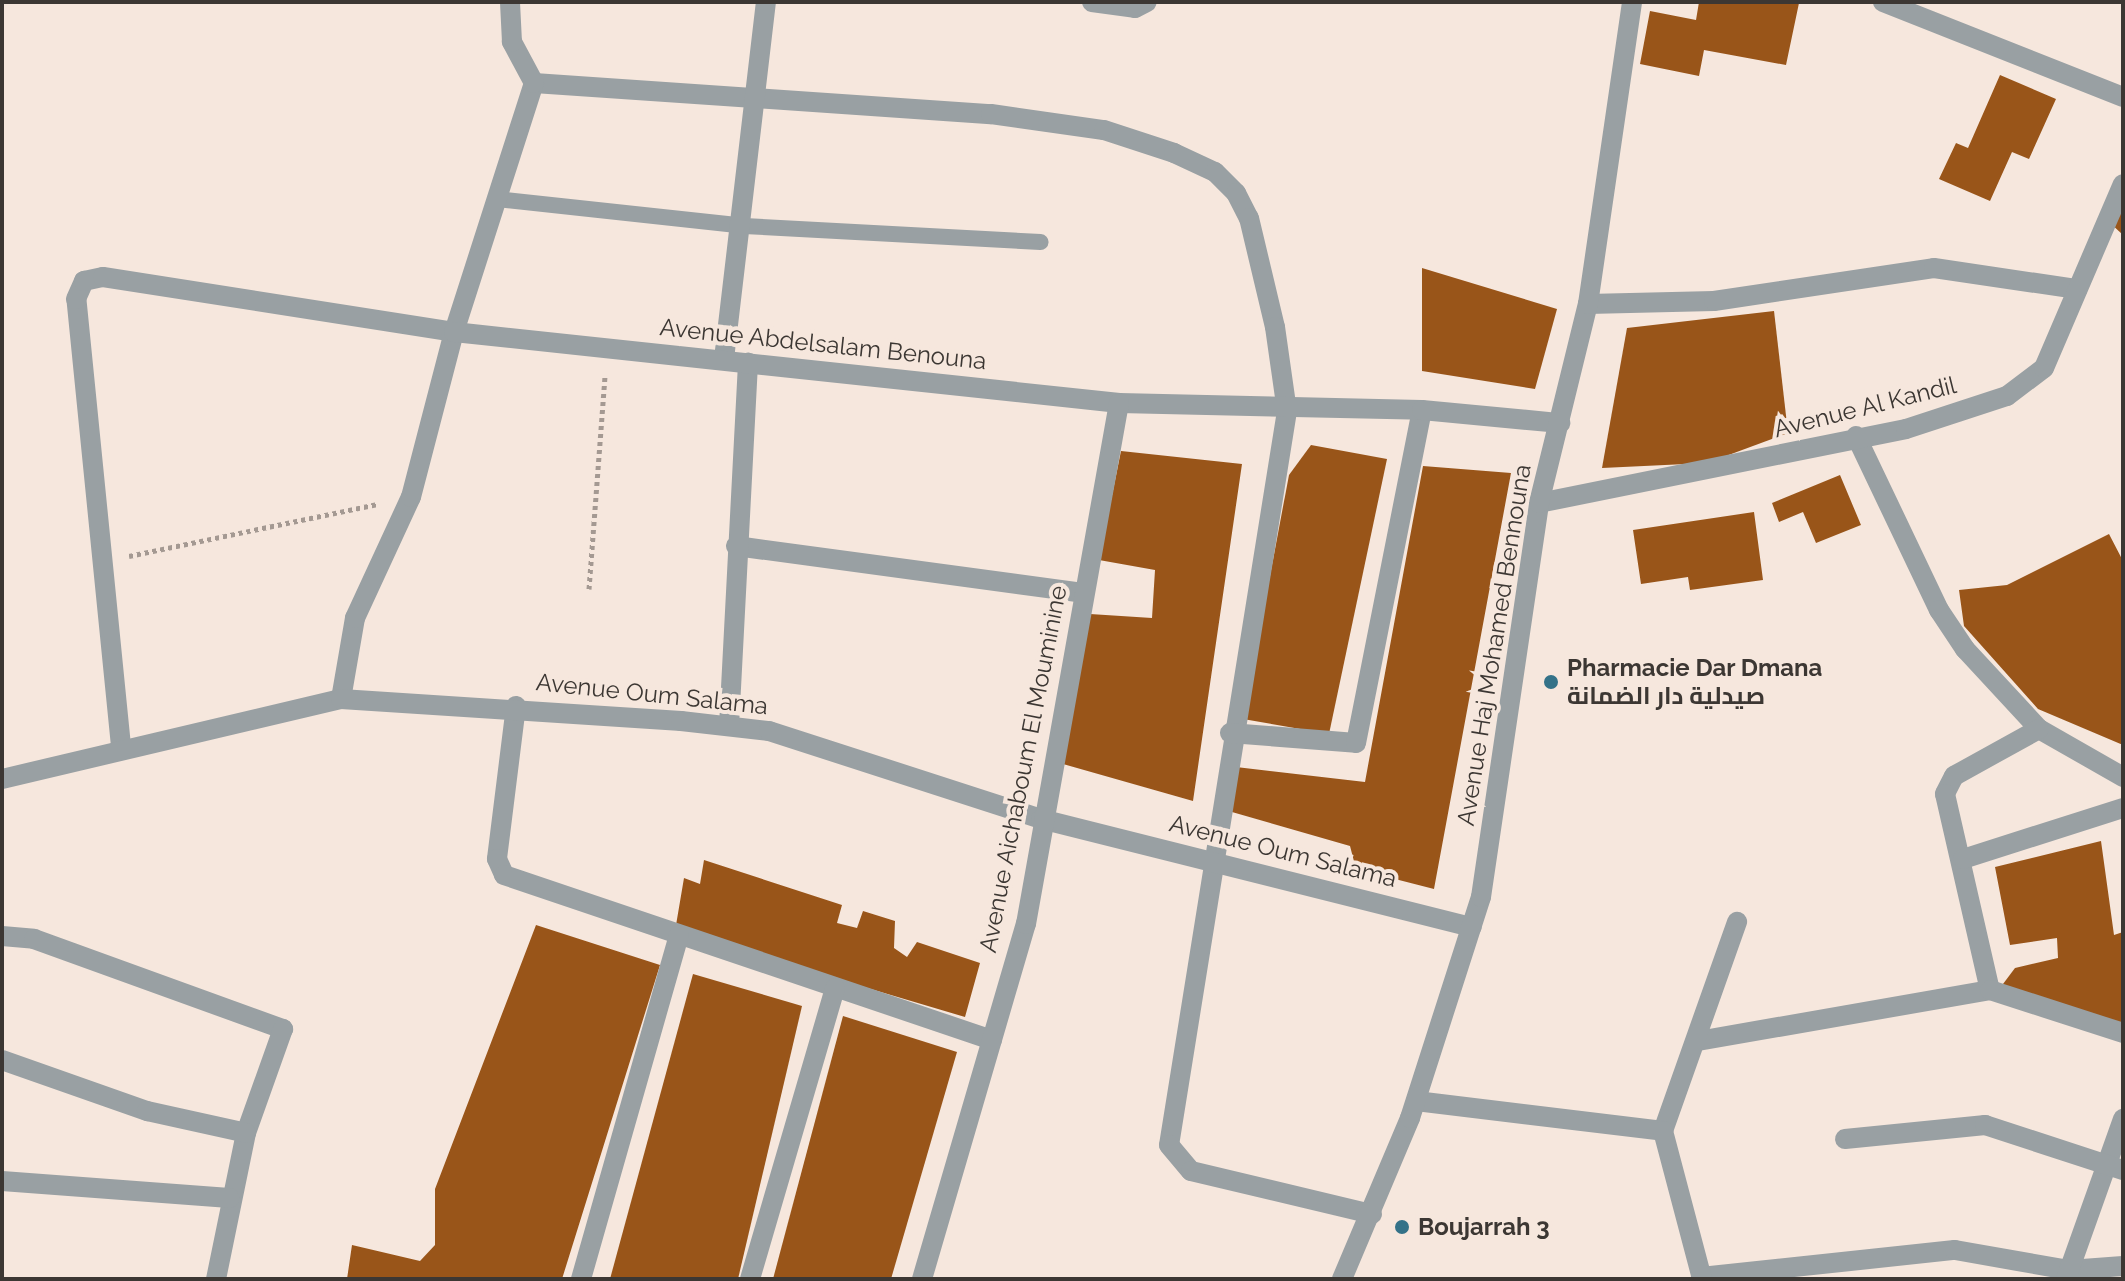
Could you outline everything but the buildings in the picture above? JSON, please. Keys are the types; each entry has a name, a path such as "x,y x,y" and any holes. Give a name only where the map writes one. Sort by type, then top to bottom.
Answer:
{"street":[{"path":"341,699 355,618 411,497 454,332 534,83 512,42 510,2"},
{"path":"724,359 759,100 766,2"},
{"path":"1092,2 1135,8 1147,2"},
{"name":"Avenue Haj Mohamed Bennouna","path":"1342,1279 1372,1214 1416,1101 1472,927 1539,503 1588,304 1632,2"},
{"path":"1883,2 2123,97"},
{"path":"534,83 991,114 1104,130 1215,172 1249,218 1287,411 1230,733 1214,860 1169,1145 1191,1171 1372,1214"},
{"name":"Avenue Al Kandil","path":"1539,503 1856,436 1906,429 2023,388 2044,368 2123,184"},
{"path":"1588,304 1714,301 1934,268 2077,289"},
{"name":"Avenue Abdelsalam Benouna","path":"101,562 76,299 84,281 103,277 454,332 607,345 1119,403 1287,411 1422,410 1560,423"},
{"path":"729,726 748,362"},
{"name":"Avenue Aichaboum El Mouminine","path":"922,1279 1026,924 1041,819 1119,403"},
{"path":"1230,733 1356,743 1422,410"},
{"path":"1856,436 1939,610 2039,729 2123,777"},
{"path":"736,546 1083,593"},
{"path":"101,562 121,746"},
{"name":"Avenue Oum Salama","path":"2,779 121,746 341,699 516,706 729,726 769,731 1041,819 1472,927"},
{"path":"516,706 497,859 504,875 992,1040"},
{"path":"1990,990 1963,859 1947,816 1947,784 2039,729"},
{"path":"1963,859 2123,808"},
{"path":"1737,922 1698,1041 1663,1131 1702,1278 1955,1250 2067,1275 2123,1266"},
{"path":"2,936 34,939 283,1029 246,1133 229,1198 216,1279"},
{"path":"581,1279 679,936"},
{"path":"750,1279 835,988"},
{"path":"1698,1041 1990,990 2123,1033"},
{"path":"2,1060 147,1111 246,1133"},
{"path":"1416,1101 1663,1131"},
{"path":"2067,1275 2115,1168 2123,1119"},
{"path":"1845,1139 1966,1123 2023,1134 2115,1168"},
{"path":"2,1181 229,1198"}],"lane":[{"path":"497,199 744,226 1041,242"}],"path":[{"path":"589,589 607,345"},
{"path":"101,562 411,497"}],"place":[{"name":"Pharmacie Dar Dmana صيدلية دار الضمانة","path":"1551,682"},
{"name":"Boujarrah 3","path":"1402,1227"}]}
